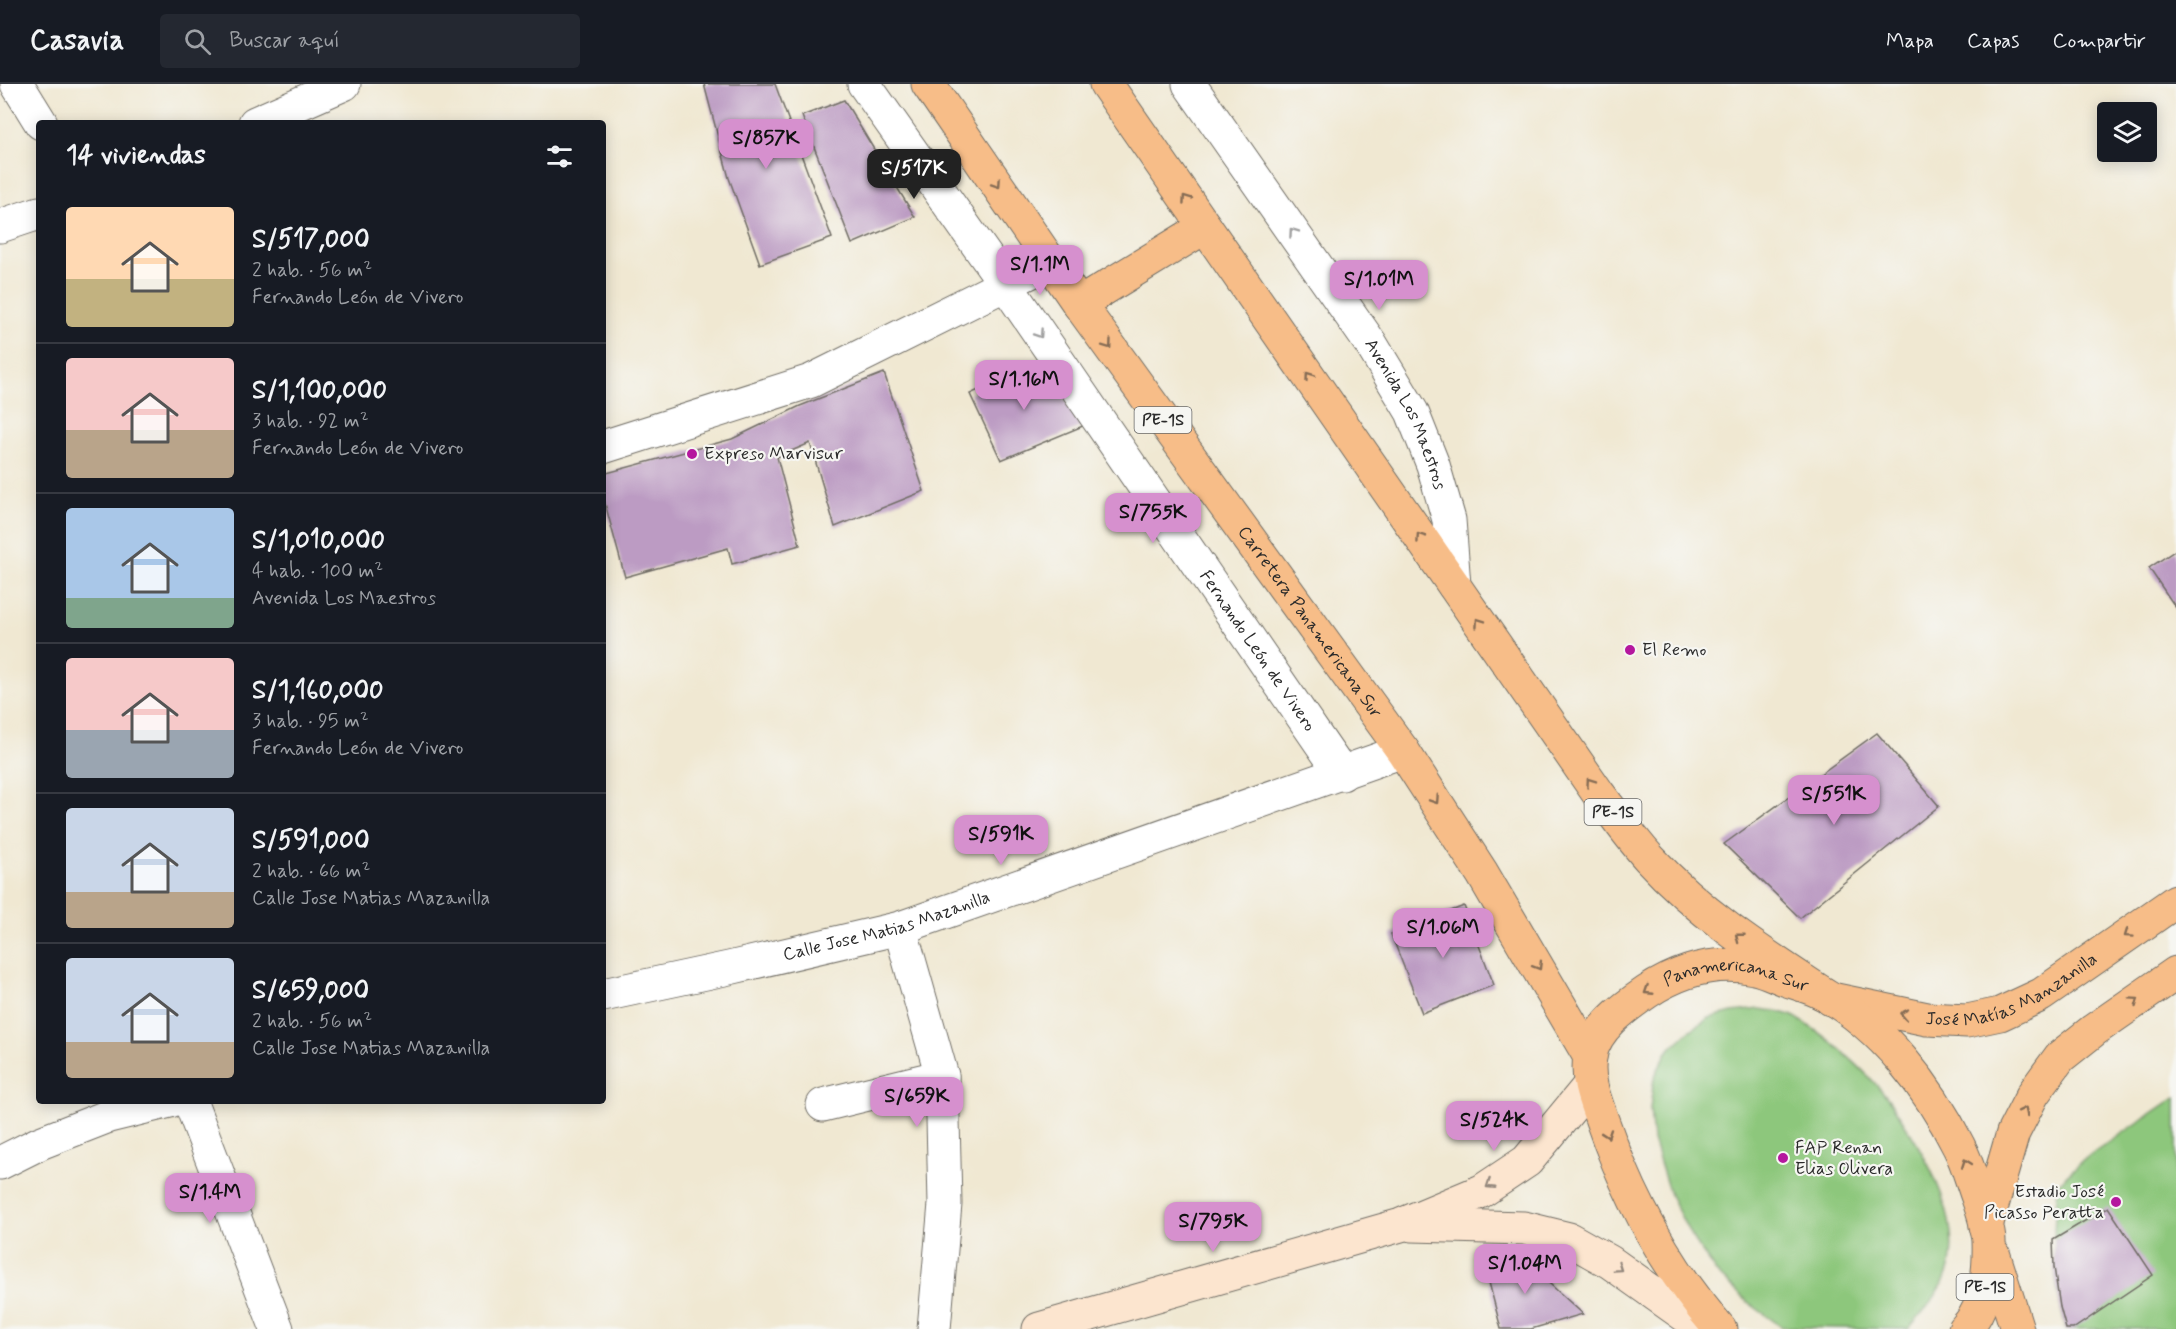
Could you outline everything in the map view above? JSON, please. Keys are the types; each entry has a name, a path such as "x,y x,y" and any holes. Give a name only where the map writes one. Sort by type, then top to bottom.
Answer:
{"main road":[{"name":"Carretera Panamericana Sur","path":"928,84 1079,304 1403,751 1493,890 1590,1071"},
{"name":"PE-1S","path":"1106,84 1598,793 1649,858 1691,899 1746,942 1827,996"},
{"path":"1079,304 1205,226"},
{"name":"José Matías Manzanilla","path":"1827,996 1927,1019 1967,1021 2000,1014 2041,995 2176,901"},
{"name":"Panamericana Sur","path":"1590,1071 1599,1035 1628,1004 1657,985 1688,971 1719,965 1755,968 1827,996 1858,1016 1911,1070 1960,1148 1987,1233 1985,1297 1965,1329"},
{"path":"1987,1233 2013,1133 2033,1094 2060,1057 2094,1030 2176,973"},
{"name":"PE-1S","path":"1590,1071 1614,1154 1650,1228 1682,1280 1720,1329"},
{"name":"PE-1S","path":"1987,1233 2017,1329"}],"street":[{"path":"17,84 39,120"},
{"path":"262,120 344,84"},
{"name":"Fernando León de Vivero","path":"864,84 1006,285 1342,774"},
{"name":"Avenida Los Maestros","path":"1189,84 1371,344 1412,412 1433,465 1449,520 1454,585"},
{"path":"0,226 36,214"},
{"path":"606,446 811,381 1050,262"},
{"name":"Calle Jose Matias Mazanilla","path":"606,994 900,928 1403,751"},
{"path":"900,928 942,1076 945,1204 934,1329"},
{"path":"1039,1329 1401,1225 1482,1191 1527,1161 1590,1071"},
{"path":"823,1105 942,1076"},
{"path":"0,1163 40,1143 109,1116 158,1104"},
{"path":"191,1104 278,1329"},
{"path":"1401,1225 1524,1228 1569,1239 1610,1262 1693,1322 1708,1329"}],"green space":[{"path":"1760,1009 1795,1017 1830,1042 1873,1081 1888,1098 1933,1174 1948,1214 1951,1255 1947,1274 1940,1289 1908,1329 1782,1327 1749,1303 1715,1271 1691,1236 1670,1195 1653,1140 1650,1108 1654,1078 1667,1052 1689,1031 1709,1018 1732,1012"},
{"name":"Estadio José Picasso Peratta","path":"2176,1097 2176,1329 2066,1329 2058,1292 2054,1256 2059,1182 2086,1158"}],"building":[{"path":"704,84 775,84 832,238 760,264 729,178"},
{"path":"844,100 915,217 852,244 802,116"},
{"path":"1040,361 1083,426 1001,460 970,394"},
{"path":"884,373 924,491 835,527 810,443 777,457 800,545 732,564 728,548 625,577 606,507 606,473 732,439 800,406"},
{"path":"2176,550 2176,608 2149,568"},
{"path":"1877,733 1939,806 1800,918 1724,844"},
{"path":"1464,906 1494,985 1422,1013 1391,934"},
{"path":"2108,1207 2153,1275 2073,1329 2066,1329 2054,1267 2053,1240"},
{"path":"1518,1255 1583,1314 1531,1329 1501,1329 1483,1259"}],"place":[{"name":"Expreso Marvisur","path":"692,454"},
{"name":"El Remo","path":"1630,650"},
{"name":"FAP Renan Elias Olivera","path":"1783,1158"},
{"name":"Estadio José Picasso Peratta","path":"2116,1202"}]}
